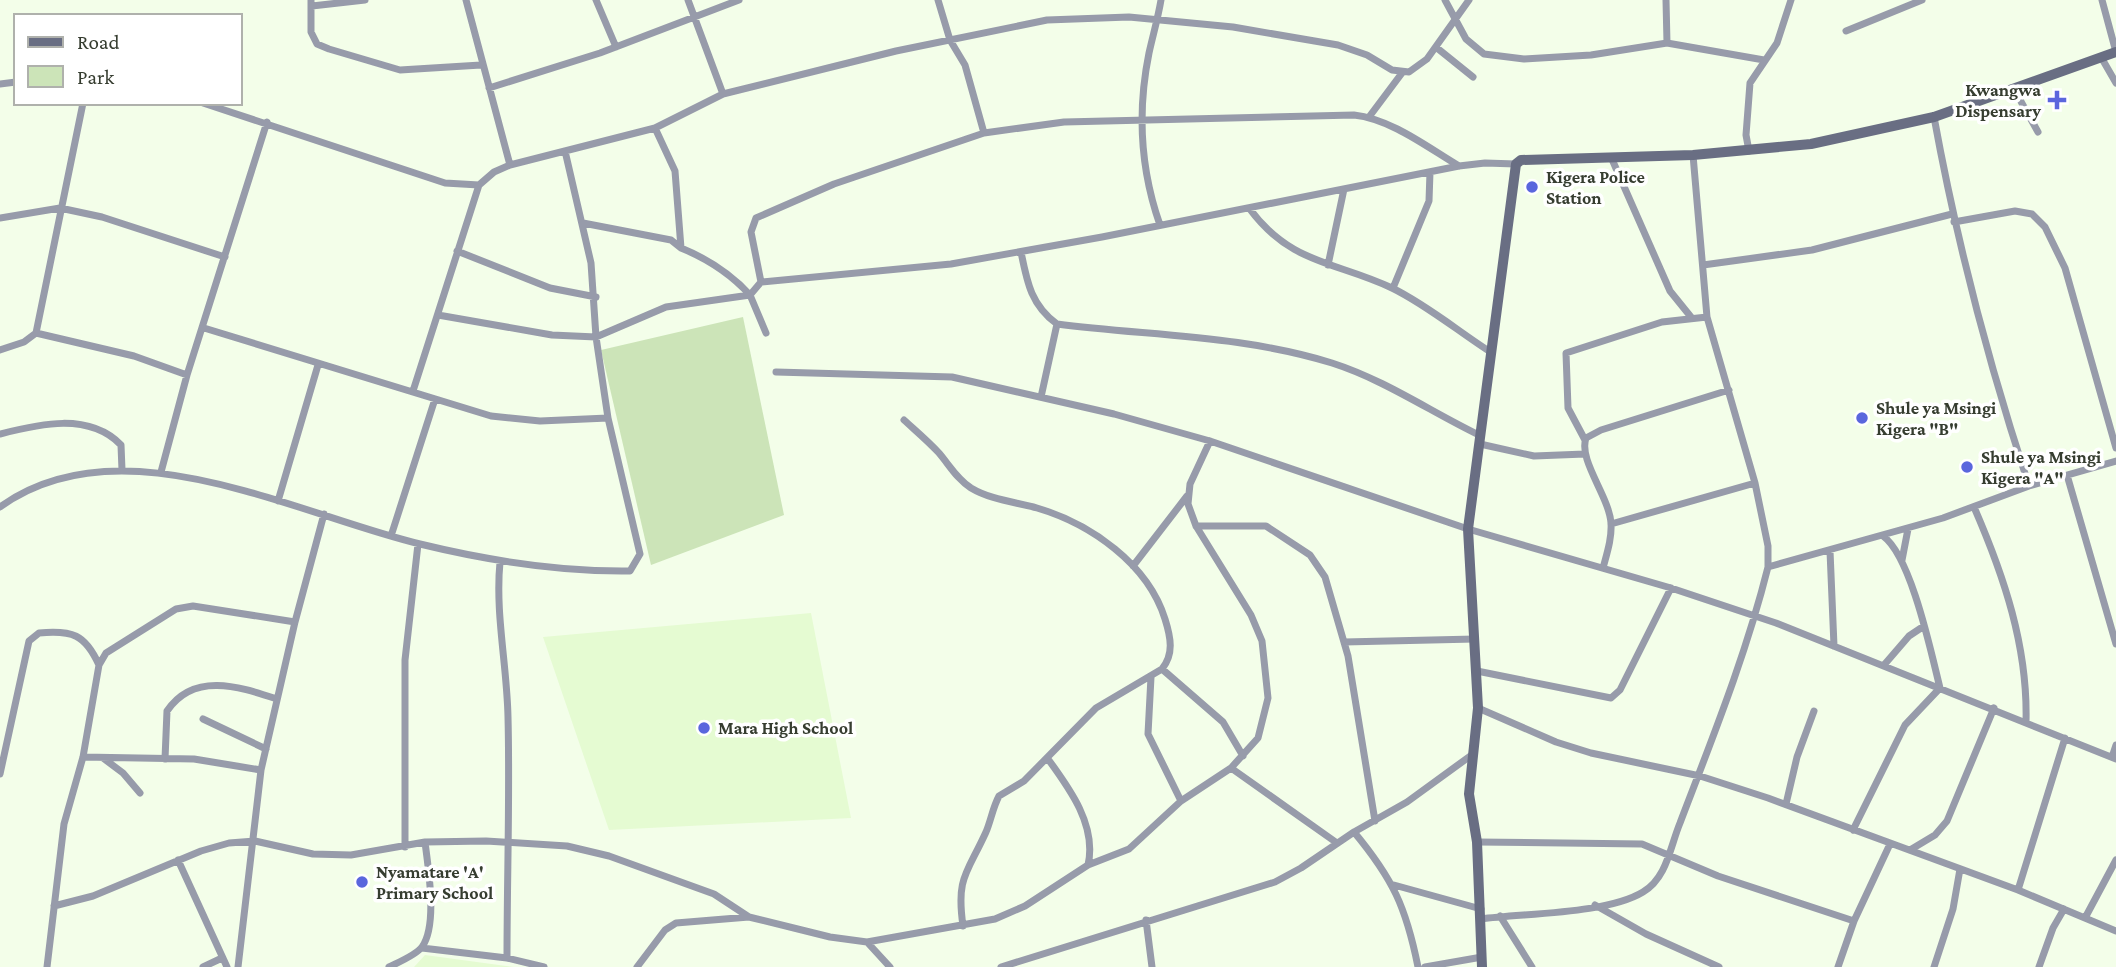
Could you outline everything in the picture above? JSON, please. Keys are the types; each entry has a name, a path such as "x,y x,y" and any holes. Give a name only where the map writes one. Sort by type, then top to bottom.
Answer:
{"street":[{"path":"365,0 311,3 314,40 329,49 400,70 481,65"},
{"path":"466,0 481,65 510,165"},
{"path":"596,0 616,47"},
{"path":"688,0 723,94"},
{"path":"489,89 616,47 739,0"},
{"path":"938,0 950,40 965,65 984,133"},
{"path":"1160,225 1147,178 1141,120 1147,61 1161,0"},
{"path":"1445,0 1475,48 1484,54 1524,59 1591,55 1667,43 1764,60"},
{"path":"413,391 479,185 494,172 510,165 655,128 723,94 950,40 1047,20 1097,17 1158,19 1233,27 1338,45 1367,55 1402,73 1416,70 1437,48 1469,0"},
{"path":"1666,0 1667,43"},
{"path":"1749,151 1747,98 1750,83 1777,43 1791,0"},
{"path":"1846,31 1922,0"},
{"path":"438,315 552,335 596,337 666,307 750,295 761,282 951,264 1459,166 1516,164 1521,160 1693,155 1811,144 1934,117 2116,52 2102,0"},
{"path":"1437,48 1473,77"},
{"path":"2101,57 2116,83"},
{"path":"1369,117 1402,73"},
{"path":"2014,89 2038,132"},
{"path":"0,350 24,342 36,333 83,105"},
{"path":"210,105 445,183 479,185"},
{"path":"761,282 751,232 756,218 834,184 984,133 1064,122 1369,117 1459,166"},
{"path":"1934,117 1953,218 1992,373 2029,486"},
{"path":"160,472 187,375 267,122"},
{"path":"655,128 675,172 681,248"},
{"path":"0,508 21,495 62,479 122,470 160,472 278,501 418,544 500,562 598,572 631,571 640,554 608,418 596,337 596,297 583,223 565,151"},
{"path":"1394,885 1481,914 1500,916 1595,905 1644,892 1656,880 1670,854 1755,616 1768,567 1768,546 1755,483 1707,317 1693,155"},
{"path":"1611,158 1670,291 1691,317"},
{"path":"1425,967 1482,962 1477,842 1469,794 1478,708 1468,529 1516,164"},
{"path":"1393,288 1429,201 1430,172"},
{"path":"1328,265 1344,189"},
{"path":"0,218 60,208 102,217 225,257"},
{"path":"1249,208 1281,244 1328,265 1393,288 1492,353"},
{"path":"1703,265 1812,250 1953,218 2015,211 2032,214 2045,227 2065,268 2116,448"},
{"path":"583,223 671,240 681,248 706,258 738,281 750,295 766,333"},
{"path":"457,251 550,288 596,297"},
{"path":"1021,252 1032,300 1042,314 1057,324 1211,337 1332,363 1376,380 1481,440 1534,456 1585,454"},
{"path":"1603,568 1611,524 1602,489 1585,454 1585,440 1568,408 1566,353 1662,322 1707,317"},
{"path":"1041,397 1057,324"},
{"path":"204,328 318,365 413,391 468,411 516,419 608,418"},
{"path":"36,333 134,356 187,375"},
{"path":"278,501 318,365"},
{"path":"776,372 952,377 1210,441 1468,529 1671,588 1755,616 1994,708 2114,758 2116,745"},
{"path":"1585,440 1601,430 1729,390"},
{"path":"391,536 435,399"},
{"path":"904,420 939,453 955,475 972,489 1068,519 1098,537 1133,566 1157,597 1167,625 1171,648 1169,660 1162,669 1117,693 1096,708 1024,781 999,796 989,826 962,879 959,893 963,926"},
{"path":"0,434 43,424 77,424 115,439 121,445 122,470"},
{"path":"1133,566 1187,496 1210,441"},
{"path":"1768,567 1883,537 2029,486 2116,461"},
{"path":"2067,475 2116,644"},
{"path":"1611,524 1755,483"},
{"path":"638,967 665,930 676,923 749,917 830,937 867,942 963,926 1009,915 1088,865 1129,849 1181,800 1231,768 1258,738 1265,721 1268,698 1262,641 1251,615 1196,526 1187,496"},
{"path":"1974,507 1992,548 2020,639 2027,686 2026,722"},
{"path":"238,967 255,841 261,770 295,622 324,514"},
{"path":"1196,526 1266,526 1310,555 1325,577 1344,642 1375,821"},
{"path":"1902,560 1908,529"},
{"path":"1883,537 1894,545 1902,560 1924,626 1940,688"},
{"path":"405,847 405,660 418,544"},
{"path":"1830,551 1834,646"},
{"path":"500,562 498,595 506,670 511,843 507,958"},
{"path":"1477,671 1611,698 1620,690 1671,588"},
{"path":"47,967 64,824 83,757 99,665 106,653 176,609 211,607 295,622"},
{"path":"1884,665 1909,636 1924,626"},
{"path":"0,774 29,641 39,633 70,634 84,639 99,665"},
{"path":"1344,642 1475,639"},
{"path":"1162,669 1223,722 1243,756"},
{"path":"1151,677 1148,734 1181,800"},
{"path":"165,759 167,711 193,690 216,684 277,699"},
{"path":"1853,830 1905,725 1940,688"},
{"path":"1478,708 1546,738 1591,753 1700,776 1786,804 2018,890 2116,931"},
{"path":"1910,850 1935,835 1947,821 1994,708"},
{"path":"1786,804 1797,757 1814,712"},
{"path":"203,719 266,748"},
{"path":"2018,890 2065,738"},
{"path":"1001,967 1275,882 1301,869 1354,832 1407,802 1472,754"},
{"path":"83,757 227,762 261,770"},
{"path":"103,758 123,773 140,793"},
{"path":"1048,759 1083,819 1091,844 1088,865"},
{"path":"1231,768 1338,843"},
{"path":"1354,832 1394,885 1406,915 1418,967"},
{"path":"54,906 93,896 178,860 229,843 255,841 330,855 405,847 425,842 511,843 566,846 609,856 714,894 749,917"},
{"path":"422,948 426,937 430,896 425,842"},
{"path":"1477,842 1642,844 1718,876 1854,921"},
{"path":"1838,967 1854,921 1890,844"},
{"path":"178,860 227,967"},
{"path":"2085,918 2116,860"},
{"path":"1934,967 1954,909 1960,869"},
{"path":"1595,905 1646,934 1718,967"},
{"path":"2039,967 2053,928 2064,909"},
{"path":"1500,916 1532,967"},
{"path":"1146,920 1152,967"},
{"path":"867,942 890,967"},
{"path":"389,967 422,948 507,958 544,967"},
{"path":"203,967 222,958"}],"shaded area":[{"name":"Mara High School","path":"811,613 851,818 609,830 543,637"},
{"path":"425,955 514,967 414,967"}],"green space":[{"path":"743,317 784,515 651,565 601,350"}],"place":[{"name":"Kwangwa Dispensary","path":"2057,100"},
{"name":"Kigera Police Station","path":"1532,187"},
{"name":"Shule ya Msingi Kigera \"B\"","path":"1862,418"},
{"name":"Shule ya Msingi Kigera \"A\"","path":"1967,467"},
{"name":"Mara High School","path":"704,728"},
{"name":"Nyamatare 'A' Primary School","path":"362,882"}]}
